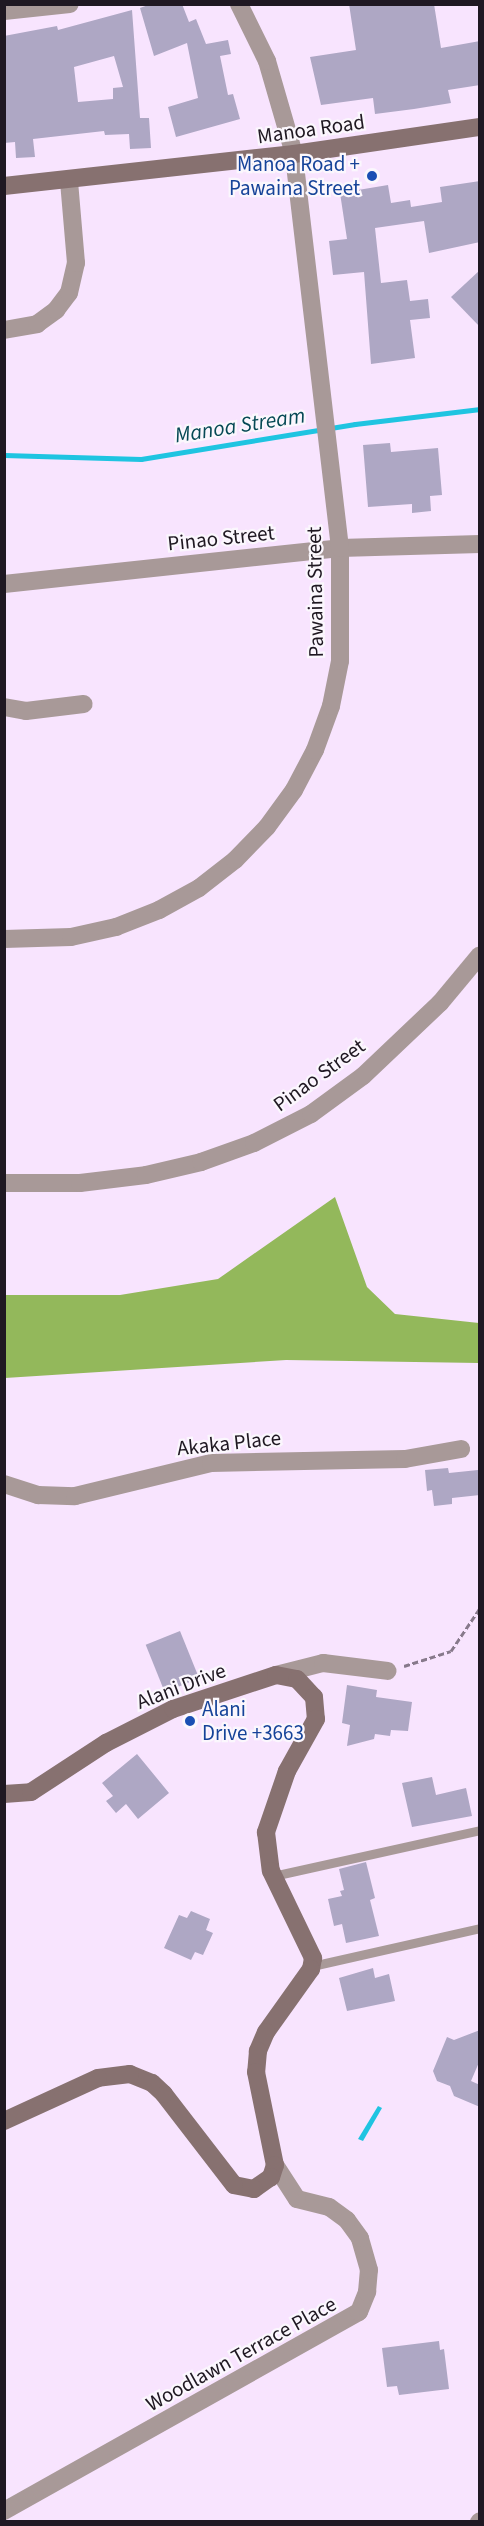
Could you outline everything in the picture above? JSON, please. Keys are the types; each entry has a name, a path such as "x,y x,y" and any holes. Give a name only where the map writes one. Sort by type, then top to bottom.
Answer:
{"street":[{"path":"4,11 70,4"},
{"name":"Pawaina Street","path":"4,939 71,937 116,927 159,910 199,888 235,860 267,827 294,790 315,750 331,706 340,661 340,548 324,394 294,154 267,61 239,4"},
{"name":"Manoa Road","path":"4,186 69,182 480,128"},
{"path":"4,330 37,324 56,310 69,293 76,263 69,182"},
{"name":"Pinao Street","path":"4,584 340,548 480,544"},
{"path":"4,707 26,711 84,704"},
{"name":"Pinao Street","path":"4,1183 80,1183 164,1171 228,1154 273,1134 311,1114 371,1069 440,1004 480,955"},
{"name":"Akaka Place","path":"4,1484 38,1495 75,1496 211,1463 405,1459 461,1449"},
{"name":"Alani Drive","path":"4,1794 31,1792 106,1743 172,1709 276,1675 323,1663 388,1671"},
{"path":"4,2121 99,2078 130,2074 159,2088 234,2185 250,2189 262,2186 275,2166 256,2061 266,2032 312,1966 311,1949 273,1876 266,1845 269,1818 316,1713 314,1697 306,1686 292,1677 276,1675"},
{"name":"Woodlawn Terrace Place","path":"4,2511 359,2312 368,2292 369,2270 360,2238 346,2220 329,2207 297,2199 275,2166"}],"lane":[{"path":"273,1876 480,1830"},
{"path":"312,1966 480,1928"}],"path":[{"path":"388,1671 451,1651 480,1608"}],"green space":[{"path":"335,1197 367,1287 395,1314 479,1323 479,1363 286,1360 5,1378 5,1295 120,1295 218,1279"}],"water":[{"path":"378,2106 382,2108 363,2141 358,2139"}],"building":[{"path":"151,4 182,4 189,22 196,19 206,44 228,40 231,54 220,56 228,95 233,94 240,119 176,137 168,107 198,98 187,43 154,56 140,8"},
{"path":"349,4 434,4 441,48 480,41 480,85 448,90 451,103 375,114 373,98 321,105 310,57 356,50"},
{"path":"132,10 140,118 149,118 151,148 130,149 129,134 105,135 104,131 33,139 35,157 16,158 15,142 4,143 4,36 57,26 58,30","holes":["114,56 123,87 113,88 113,99 78,102 74,67"]},
{"path":"480,181 480,242 429,253 424,221 375,228 381,283 407,280 410,301 428,299 430,318 410,320 415,358 371,364 364,272 333,275 329,241 347,239 340,193 388,185 391,203 410,200 411,207 442,202 440,187"},
{"path":"480,270 480,327 451,297"},
{"path":"390,443 391,452 438,448 442,495 430,496 431,511 412,513 412,504 368,507 363,445"},
{"path":"448,1468 449,1473 478,1470 480,1495 452,1498 452,1504 434,1506 432,1490 427,1491 425,1470"},
{"path":"180,1631 199,1678 165,1692 146,1645"},
{"path":"347,1685 377,1690 376,1697 412,1702 408,1731 391,1730 390,1736 375,1734 374,1739 347,1746 350,1725 342,1723"},
{"path":"137,1754 169,1793 138,1819 126,1804 116,1813 106,1801 113,1796 102,1783"},
{"path":"432,1777 436,1795 466,1788 472,1816 412,1827 402,1783"},
{"path":"366,1862 375,1898 370,1900 379,1936 346,1943 342,1924 334,1926 328,1899 342,1896 340,1891 344,1890 339,1869"},
{"path":"191,1911 210,1919 206,1930 213,1933 203,1955 195,1952 191,1960 164,1948 179,1915 187,1918"},
{"path":"373,1968 375,1978 389,1974 395,2001 347,2011 339,1978"},
{"path":"480,2030 480,2060 471,2081 480,2085 480,2107 454,2096 450,2086 437,2081 433,2071 447,2037 454,2040"},
{"path":"439,2341 440,2350 444,2349 449,2389 399,2395 397,2386 387,2387 382,2348"}],"waterway":[{"name":"Manoa Stream","path":"4,455 141,459 355,424 480,409"}],"place":[{"name":"Manoa Road + Pawaina Street","path":"372,176"},
{"name":"Alani Drive +3663","path":"190,1721"}]}
